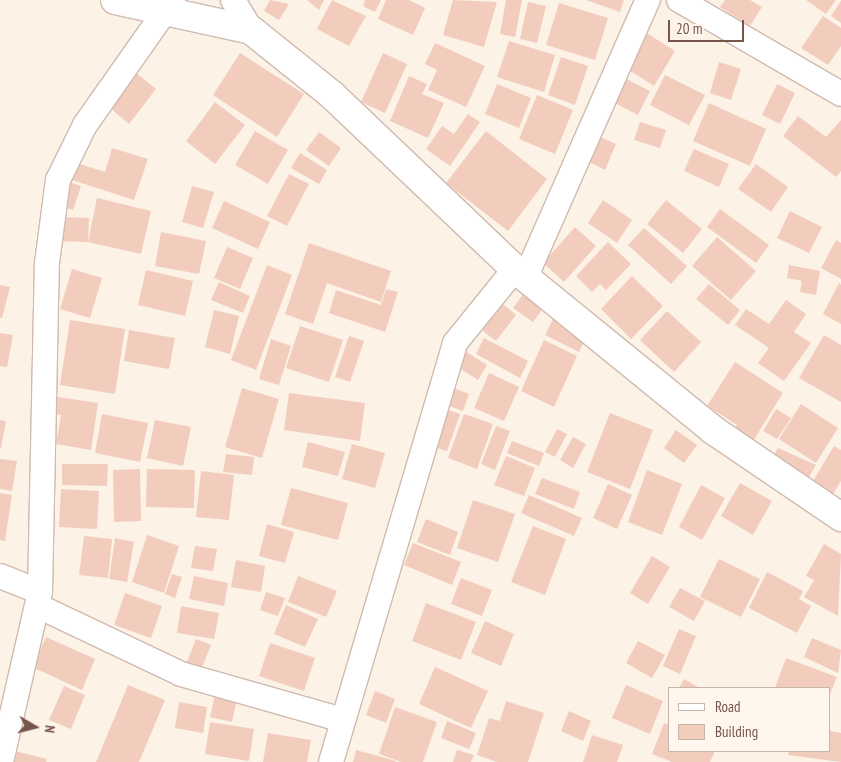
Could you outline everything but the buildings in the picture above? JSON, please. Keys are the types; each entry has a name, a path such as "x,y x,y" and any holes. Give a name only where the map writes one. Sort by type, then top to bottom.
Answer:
{"street":[{"path":"115,0 168,5 251,30"},
{"path":"233,0 251,30 332,95 520,272 712,430 840,516"},
{"path":"331,762 455,343 520,272 648,0"},
{"path":"679,0 841,94"},
{"path":"1,762 39,599 47,264 58,180 84,125 168,5"},
{"path":"0,576 39,599 181,674 342,720"}]}
